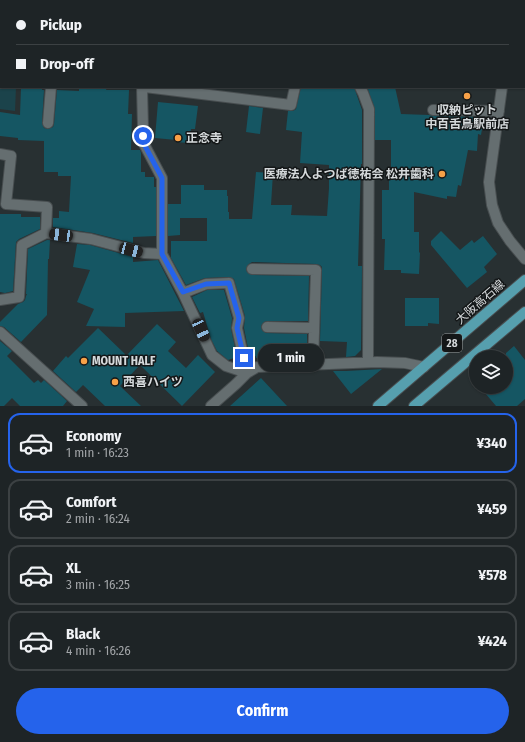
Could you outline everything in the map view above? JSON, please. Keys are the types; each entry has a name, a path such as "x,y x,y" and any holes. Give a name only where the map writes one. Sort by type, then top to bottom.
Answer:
{"main road":[{"name":"大阪高石線","path":"378,406 525,280"},
{"name":"28","path":"414,406 525,312"}],"street":[{"path":"48,123 51,88"},
{"path":"142,88 144,144 162,178 162,254 183,292 212,355 226,366 248,373"},
{"path":"153,88 291,105 295,88"},
{"path":"361,88 369,108 368,362"},
{"path":"502,88 490,182 492,205 498,223 525,260"},
{"path":"433,110 499,111"},
{"path":"0,154 11,156 6,204 47,207 46,233"},
{"path":"0,300 19,297 22,245 46,233 91,239 144,253 162,254"},
{"path":"252,269 316,270 313,364"},
{"path":"183,292 206,284 229,283 239,318 237,328 248,373"},
{"path":"267,327 314,328"},
{"path":"0,332 82,406"},
{"path":"210,406 257,367 377,362 405,363 424,368"}],"shaded area":[{"path":"0,88 16,88 15,111 0,109"}],"building":[{"path":"21,88 42,88 42,90 44,90 42,123 44,128 48,129 53,127 54,124 57,90 79,91 79,88 107,88 106,90 129,90 128,114 132,114 131,150 140,150 141,172 145,172 145,177 154,177 154,187 156,187 156,236 133,237 133,243 93,233 53,227 53,218 59,218 59,211 69,212 71,176 58,176 58,172 44,172 44,141 18,140 18,138 0,136 0,112 20,115"},
{"path":"301,88 354,88 362,110 362,164 358,266 362,266 361,350 355,356 346,357 347,342 320,341 322,267 320,265 252,262 249,264 246,269 247,272 252,275 309,276 308,321 267,321 261,326 262,330 266,333 307,334 307,347 250,358 244,328 245,316 234,279 229,277 205,278 186,285 171,258 171,241 207,241 207,218 180,218 180,235 168,236 168,204 181,204 181,185 204,185 204,190 227,190 229,219 252,219 256,172 273,173 271,205 292,205 291,215 327,216 329,165 300,163 302,132 286,130 288,111 293,111 296,109"},
{"path":"367,88 395,88 401,114 484,117 481,135 478,134 477,151 468,150 461,186 458,185 456,197 447,196 447,199 414,192 414,232 419,232 419,274 401,273 401,270 384,270 385,239 382,239 382,190 389,190 389,177 391,177 391,140 375,140 375,109"},
{"path":"158,102 198,106 195,129 191,129 189,143 155,138"},
{"path":"249,106 263,108 260,134 246,132"},
{"path":"0,214 21,214 21,217 40,217 40,229 19,239 16,242 13,291 5,293 0,292"},
{"path":"441,231 460,250 472,240 474,243 483,236 497,254 484,267 487,272 467,288 431,245 431,241"},
{"path":"50,240 48,259 47,315 21,342 4,327 0,326 0,322 18,304 25,300 27,294 28,249"},
{"path":"77,244 90,245 133,257 133,262 158,260 184,311 125,313 125,327 86,326 94,309 77,302 90,270 73,267"},
{"path":"207,290 224,290 232,318 231,329 237,357 228,360 217,351 211,339 203,312 200,313 192,297"},
{"path":"405,298 439,298 439,324 428,323 428,326 405,326"},
{"path":"157,324 176,342 168,351 186,368 198,355 215,372 182,406 140,365 120,386 141,406 105,406 83,385 76,392 53,371 66,356 68,358 98,328 125,354 125,357"},
{"path":"0,341 12,351 7,356 34,383 38,380 41,383 44,380 67,401 63,406 20,406 12,398 4,406 0,406"},
{"path":"514,346 525,360 525,399 517,406 496,406 486,394 513,394 513,350 509,350"},
{"path":"382,369 351,394 333,371 346,371"},
{"path":"261,378 287,406 230,406"}],"place":[{"name":"収納ピット 中百舌鳥駅前店","path":"467,96"},
{"name":"正念寺","path":"178,138"},
{"name":"医療法人よつば徳祐会 松井歯科","path":"442,174"},
{"name":"MOUNT HALF","path":"84,361"},
{"name":"西喜ハイツ","path":"115,382"}],"route":[{"path":"143,136 144,144 162,178 162,254 183,292 206,284 229,283 239,318 237,328 244,358"}]}
